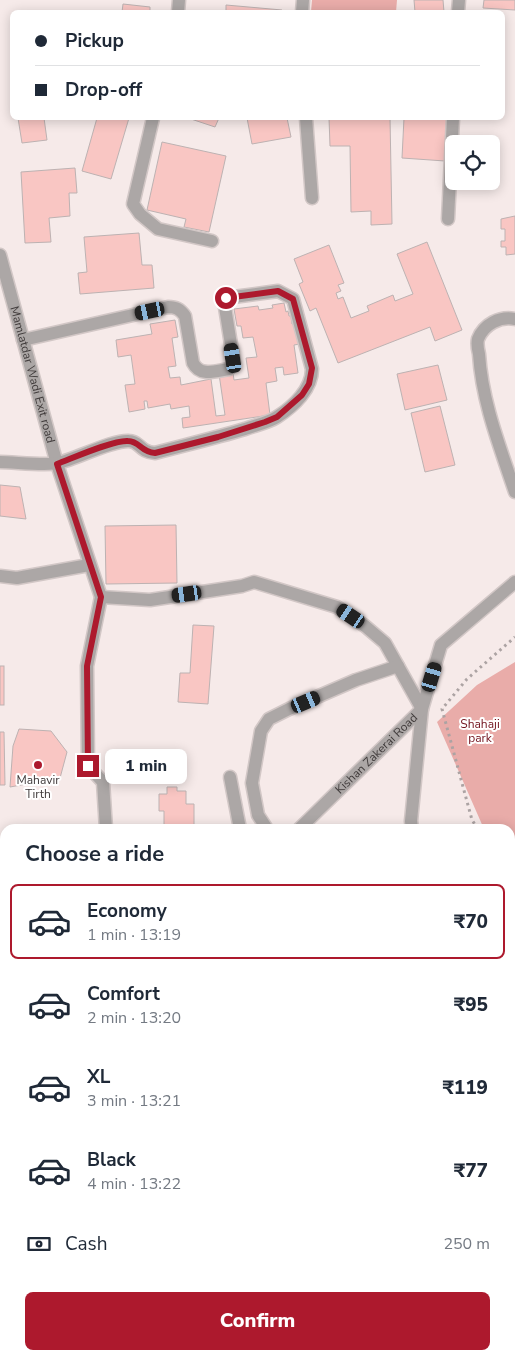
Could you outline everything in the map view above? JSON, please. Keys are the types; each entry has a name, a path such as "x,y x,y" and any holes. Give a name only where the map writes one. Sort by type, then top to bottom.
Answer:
{"street":[{"path":"153,120 133,204 140,214 158,229 212,241"},
{"path":"306,120 312,198"},
{"path":"448,219 453,120"},
{"name":"Mamlatdar Wadi Exit road","path":"0,256 57,464 101,597"},
{"path":"0,462 57,464 117,442 129,440 137,443 147,453 155,453 218,437 277,417 302,395 312,375 312,368 293,299 278,291 226,298 224,301 234,363 229,369 199,372 195,368 185,316 176,307 168,307 23,340"},
{"path":"515,319 507,317 489,324 478,340 479,365 490,418 515,492"},
{"path":"0,576 17,578 89,565"},
{"path":"106,824 103,782 88,766 87,666 101,597 150,600 242,586 254,582 337,607 366,626 385,643 422,709 411,824"},
{"name":"Kishan Zakerai Road","path":"303,824 422,709 441,645 515,582"},
{"path":"264,824 258,815 252,783 261,731 269,719 356,680 398,666"},
{"path":"230,777 239,824"}],"path":[{"path":"475,824 442,709 468,679 515,637"}],"green space":[{"path":"312,0 397,0 396,10 311,10"},
{"name":"Shahaji park","path":"515,662 515,824 482,824 437,722 477,685"}],"building":[{"path":"414,0 443,0 444,10 415,10"},
{"path":"484,0 515,0 515,10 483,8"},
{"path":"123,4 150,7 150,10 122,10"},
{"path":"226,5 282,10 226,10"},
{"path":"18,120 44,120 47,140 22,143"},
{"path":"96,120 128,120 111,179 82,171"},
{"path":"194,120 218,120 215,127"},
{"path":"247,120 287,120 291,137 252,144"},
{"path":"329,120 390,120 392,224 371,225 371,211 351,212 350,146 330,146"},
{"path":"404,120 448,120 447,135 445,135 445,161 402,158"},
{"path":"162,142 226,156 209,232 184,227 186,219 147,210"},
{"path":"75,168 77,193 69,193 70,216 49,218 51,242 25,243 21,172"},
{"path":"515,216 515,254 506,255 506,247 501,247 501,241 505,241 505,229 501,229 501,219"},
{"path":"139,233 142,265 152,265 154,288 80,294 78,273 87,272 84,237"},
{"path":"427,242 462,330 435,341 430,327 338,363 316,308 310,311 299,284 303,282 294,259 329,245 344,283 338,285 341,291 336,293 338,299 343,297 351,318 369,311 367,306 393,295 395,301 413,294 397,254"},
{"path":"284,303 286,312 288,311 289,316 291,316 292,324 297,323 300,344 294,345 298,373 284,375 283,367 275,368 277,381 266,383 270,415 183,428 182,418 190,417 189,406 171,409 170,404 148,408 147,401 144,401 145,409 129,412 125,385 135,384 131,355 118,357 116,340 152,334 150,324 175,320 178,337 172,338 176,366 168,367 170,378 180,377 181,385 211,379 216,416 225,415 219,374 233,373 234,380 249,378 246,358 257,357 253,337 243,338 241,326 237,326 234,309 258,306 259,310 273,308 272,305"},
{"path":"438,365 447,400 405,410 397,374"},
{"path":"440,406 455,465 425,472 411,413"},
{"path":"0,485 20,487 26,519 0,516"},
{"path":"176,525 177,583 106,584 105,526"},
{"path":"193,625 214,626 208,704 178,702 180,673 190,673"},
{"path":"0,666 4,666 4,705 0,705"},
{"name":"Mahavir Tirth","path":"19,729 51,731 67,752 60,778 10,787 13,746"},
{"path":"0,732 4,732 5,785 0,785"},
{"path":"167,787 177,787 177,791 186,791 186,804 194,804 194,824 164,824 164,811 159,811 159,794 167,794"}],"place":[{"name":"Mahavir Tirth","path":"38,765"}],"route":[{"path":"88,766 87,666 101,597 57,464 117,442 129,440 137,443 147,453 155,453 218,437 277,417 302,395 309,384 312,368 293,299 278,291 229,296 226,298"}]}
